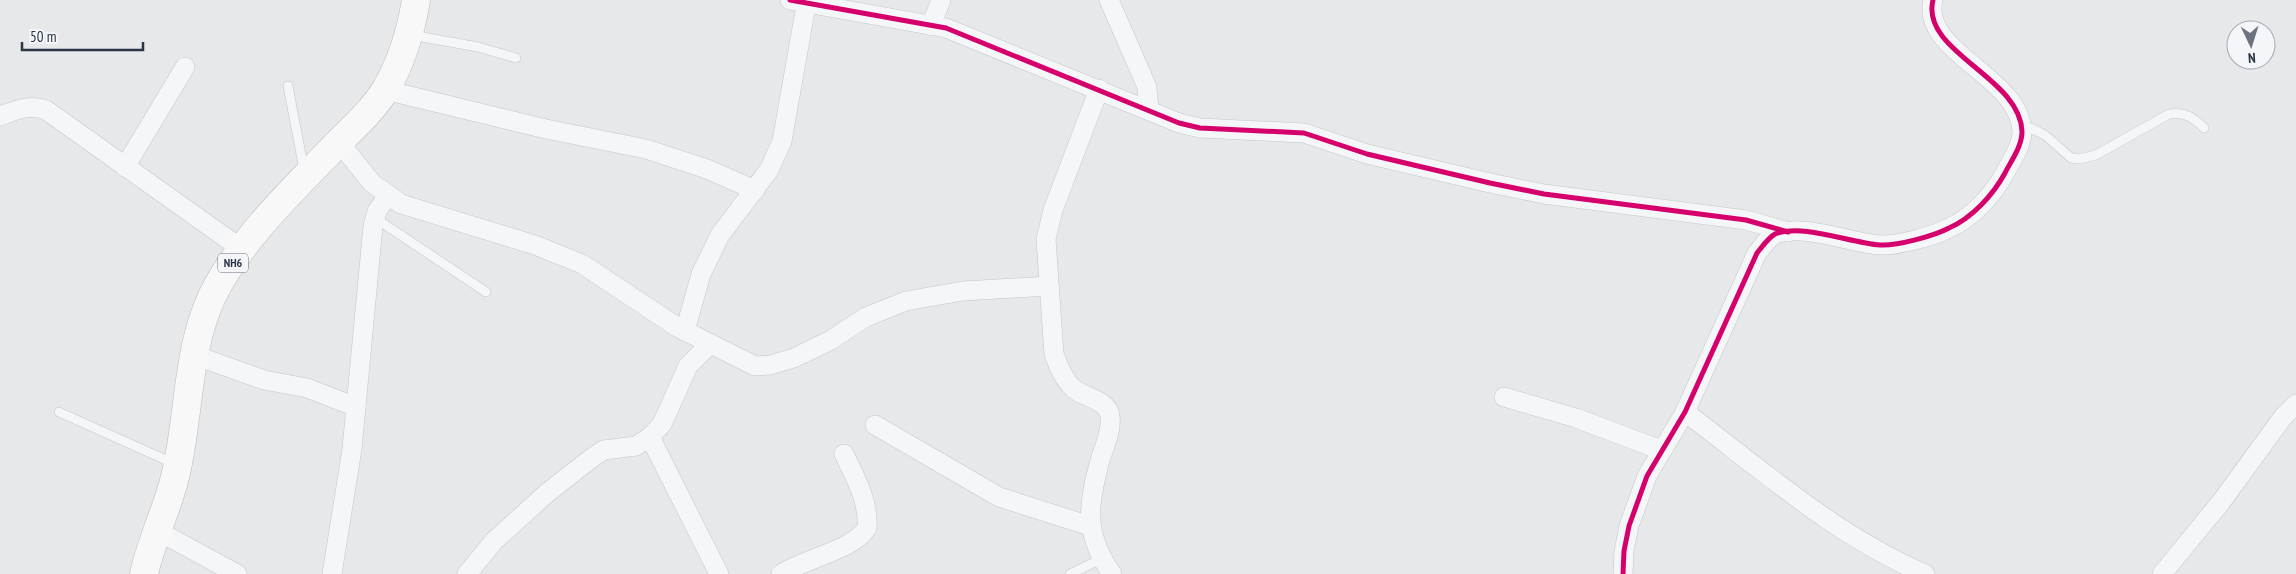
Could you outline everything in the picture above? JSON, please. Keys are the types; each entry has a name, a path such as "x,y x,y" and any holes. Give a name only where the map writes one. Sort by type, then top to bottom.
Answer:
{"highway":[{"name":"NH6","path":"144,574 178,465 194,355 204,315 219,283 242,250 385,90 400,61 410,35 416,0"}],"street":[{"path":"932,26 941,0"},
{"path":"1109,0 1148,87 1149,110"},
{"path":"685,331 701,274 720,235 769,170 782,141 801,1 932,26 970,36 1179,123 1200,128 1304,133 1398,162 1544,194 1724,217 1788,232 1812,233 1881,245 1925,238 1964,221 2001,180 2019,148 2022,132 2007,96 1943,38 1934,23 1931,8 1933,0"},
{"path":"126,167 185,67"},
{"path":"1099,89 1053,210 1046,239 1054,354 1060,371 1070,386 1079,394 1108,408 1110,416 1109,431 1090,508 1090,526 1106,566"},
{"path":"385,90 546,129 646,149 699,166 755,190"},
{"path":"0,116 36,106 46,110 242,250"},
{"path":"339,142 372,183 401,204 526,242 582,264 637,302 685,331 754,366 770,365 794,358 831,340 866,317 906,301 963,291 1049,286"},
{"path":"332,574 352,449 369,260 375,218 388,196"},
{"path":"1624,574 1624,550 1635,506 1661,450 1685,412 1757,253 1774,235 1788,232"},
{"path":"467,574 494,541 547,493 594,457 604,450 636,446 650,437 662,424 688,366 710,344"},
{"path":"194,355 264,380 307,388 356,407"},
{"path":"1504,397 1576,418 1661,450"},
{"path":"2162,574 2221,502 2284,417 2296,404"},
{"path":"1685,412 1827,520 1875,550 1924,574"},
{"path":"875,425 998,497 1090,526"},
{"path":"650,437 719,574"},
{"path":"782,574 799,563 854,541 867,528 868,515 863,497 844,454"},
{"path":"158,531 237,574"}],"lane":[{"path":"410,35 478,47 516,58"},
{"path":"288,86 305,178"},
{"path":"2019,122 2045,135 2071,158 2079,159 2096,155 2169,114 2179,113 2187,115 2204,128"},
{"path":"375,218 486,292"},
{"path":"59,412 178,465"},
{"path":"1070,574 1106,566"}],"cycle path":[{"path":"790,0 946,28 1179,123 1200,128 1304,133 1367,154 1490,183 1544,194 1746,220 1788,232"},
{"path":"1623,574 1624,551 1629,526 1647,476 1685,412 1757,253 1768,240 1775,234 1786,231 1799,231 1813,232 1868,244 1887,245 1915,240 1934,234 1958,224 1974,212 2000,181 2013,158 2022,137 2017,113 2006,95 1955,50 1941,35 1933,18 1933,0"}]}
